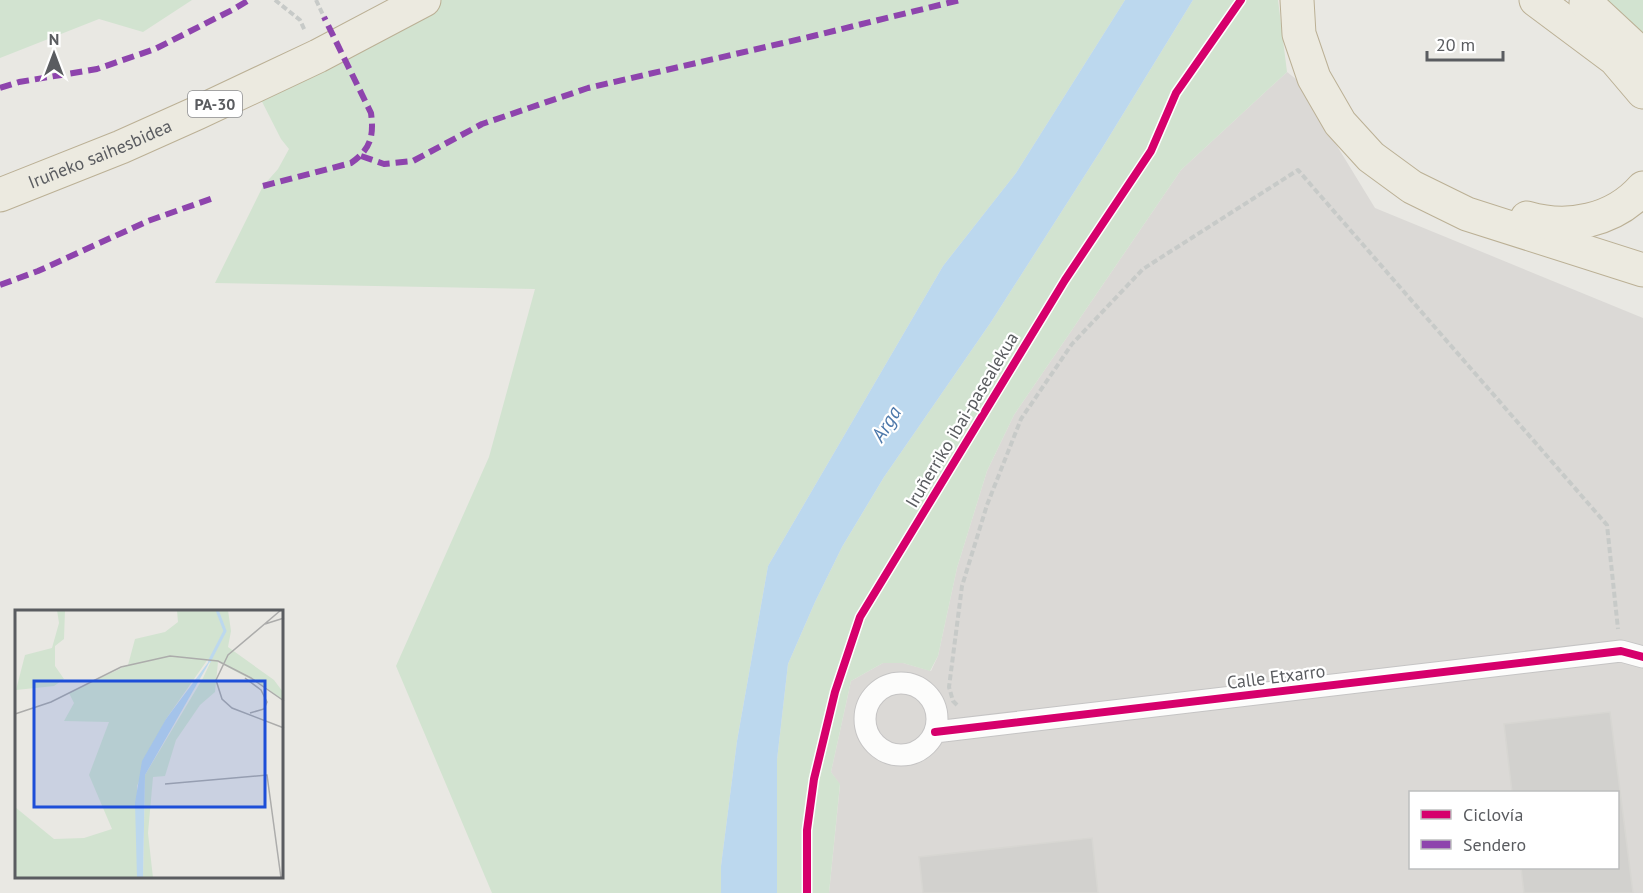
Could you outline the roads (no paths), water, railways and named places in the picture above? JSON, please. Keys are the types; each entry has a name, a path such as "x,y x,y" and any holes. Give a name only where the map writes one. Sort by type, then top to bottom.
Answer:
{"highway":[{"name":"Iruñeko saihesbidea","path":"0,195 121,147 318,56 424,0"},
{"path":"1297,0 1299,34 1314,78 1340,123 1371,157 1412,187 1467,214 1643,270"},
{"path":"1310,0 1315,38 1323,67 1342,98 1373,140 1406,166 1454,192 1545,223 1562,224 1599,218 1634,198 1643,188"},
{"path":"1536,0 1615,59 1643,92"},
{"path":"1584,2 1643,36"},
{"path":"1584,2 1643,56"}],"street":[{"name":"Calle Etxarro","path":"935,732 1621,651 1643,657"}],"water":[{"name":"Arga","path":"1125,0 1193,0 991,322 884,477 842,547 788,664 777,760 777,893 721,893 721,866 737,741 768,566 943,266 1016,173"}]}
